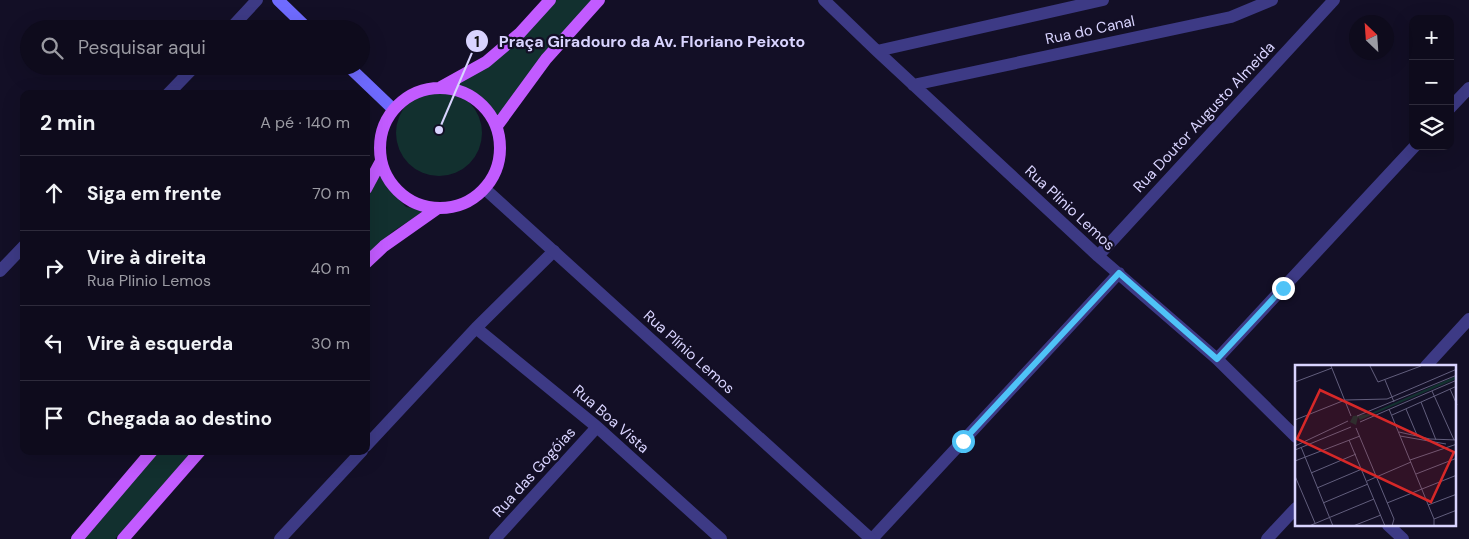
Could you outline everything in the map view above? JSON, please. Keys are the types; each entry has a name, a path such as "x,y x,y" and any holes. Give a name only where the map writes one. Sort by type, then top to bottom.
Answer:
{"main road":[{"path":"278,0 299,20"},
{"path":"441,87 459,90 475,98 488,111 497,126 501,144 496,171 485,189 467,202 452,207 438,208 418,204 402,194 389,180 381,161 380,146 382,131 393,109 404,100 422,91 441,87 486,62 520,33 550,0"},
{"path":"497,126 546,59 599,0"},
{"path":"357,75 393,109"},
{"path":"370,182 381,161"},
{"path":"370,260 384,246 438,208"},
{"path":"77,539 149,455"},
{"path":"123,539 196,455"}],"street":[{"path":"238,20 257,0"},
{"name":"Rua Plinio Lemos","path":"824,0 876,51 1098,256 1217,359 1295,436"},
{"name":"Rua do Canal","path":"876,51 1063,4 1103,0"},
{"name":"Rua do Canal","path":"913,85 1231,17 1272,0"},
{"name":"Rua Doutor Augusto Almeida","path":"1098,256 1334,0"},
{"path":"172,90 186,75"},
{"path":"1453,105 1469,88"},
{"path":"1217,359 1411,150"},
{"name":"Rua Plínio Lemos","path":"485,189 871,539"},
{"path":"0,271 20,250"},
{"path":"370,442 476,328 554,250"},
{"path":"871,539 1119,273"},
{"path":"1427,365 1469,319"},
{"name":"Rua Boa Vista","path":"476,328 597,427 716,538"},
{"name":"Rua das Gogóias","path":"495,539 597,427"},
{"path":"280,539 358,455"},
{"path":"1267,539 1295,509"},
{"path":"1389,526 1403,539"}],"green space":[{"path":"556,0 594,0 496,118 483,100 453,85"},
{"path":"431,90 447,90 456,93 470,102 479,116 482,133 479,150 470,164 456,173 447,176 431,176 415,169 403,157 396,141 396,125 403,109 415,97"},
{"path":"381,174 390,190 406,207 426,210 392,232 370,254 370,193"},
{"path":"147,455 189,455 115,539 73,539"}],"place":[{"name":"Praça Giradouro da Av. Floriano Peixoto","path":"439,130"}],"route":[{"path":"963,441 1119,273 1217,359 1283,288"}]}
